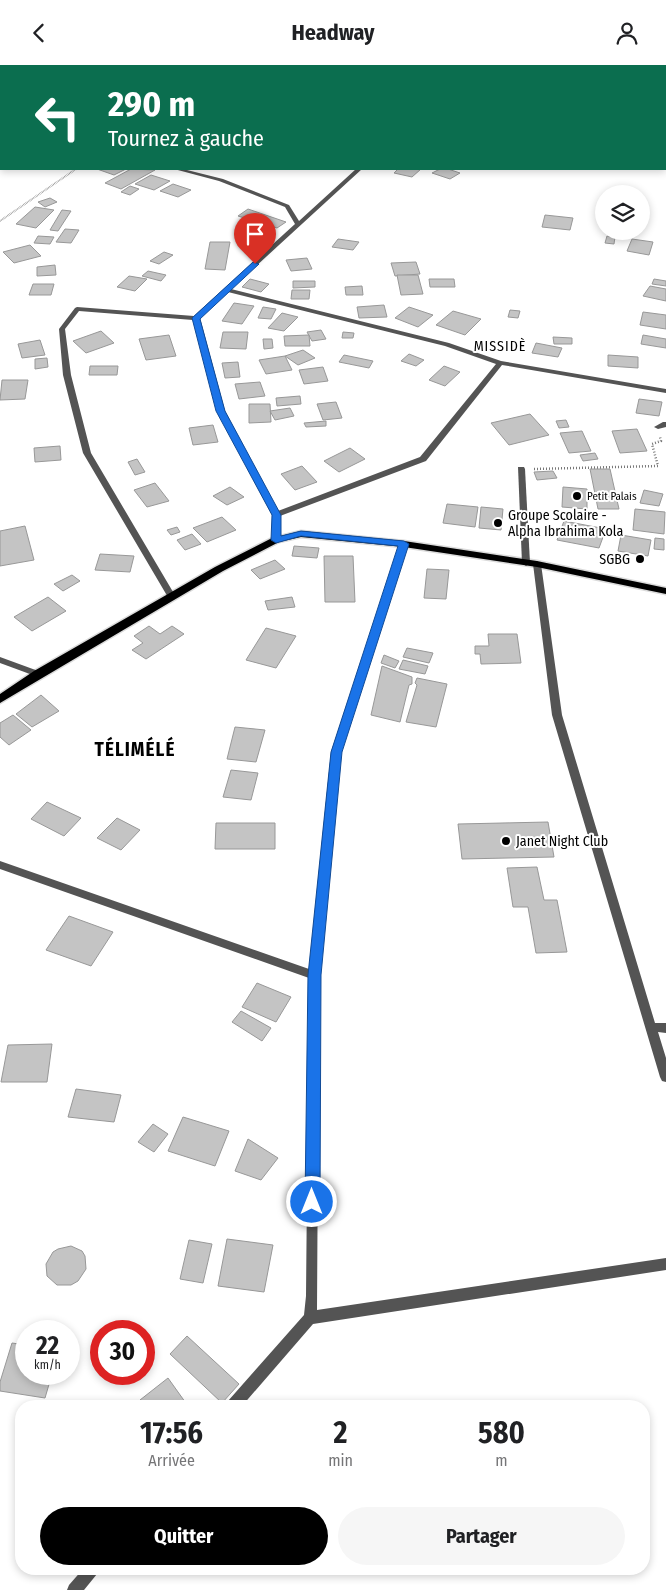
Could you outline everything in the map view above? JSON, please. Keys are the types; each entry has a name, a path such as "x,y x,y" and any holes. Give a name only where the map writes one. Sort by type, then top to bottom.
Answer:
{"main road":[{"path":"0,699 38,673 172,597 276,540 301,534 404,544 537,564 666,591"}],"street":[{"path":"182,170 221,180 287,206 298,224"},
{"path":"172,597 87,453 67,375 62,329 77,309 196,318 358,170"},
{"path":"226,290 447,344 500,363 666,391"},
{"path":"196,318 220,411 276,515 276,540"},
{"path":"276,515 423,459 500,363"},
{"path":"521,469 526,563"},
{"path":"238,1400 310,1318 312,1296 314,975 336,752 404,544"},
{"path":"537,564 557,715 666,1077"},
{"path":"0,660 38,673"},
{"path":"0,865 314,975"},
{"path":"651,1027 666,1028"},
{"path":"310,1318 666,1264"},
{"path":"74,1590 87,1575"}],"path":[{"path":"0,221 75,170"},
{"path":"521,469 658,467 652,444 661,441 662,426"}],"building":[{"path":"100,170 124,170 114,175"},
{"path":"129,170 155,170 121,189 105,183"},
{"path":"397,170 420,170 412,177 394,173"},
{"path":"438,170 451,170 460,173 450,179 432,173"},
{"path":"151,175 170,181 154,190 135,184"},
{"path":"173,184 191,190 178,197 160,191"},
{"path":"130,186 139,189 130,195 121,192"},
{"path":"50,198 57,202 45,207 38,202"},
{"path":"35,207 54,210 36,228 16,224"},
{"path":"248,209 286,222 277,228 238,216"},
{"path":"62,210 71,211 58,231 50,230"},
{"path":"545,215 573,218 570,230 542,227"},
{"path":"65,229 79,230 71,243 56,242"},
{"path":"38,236 54,237 50,244 34,243"},
{"path":"338,239 359,242 353,250 332,247"},
{"path":"606,240 615,240 614,244 605,243"},
{"path":"632,240 653,242 649,255 627,251"},
{"path":"210,242 230,242 225,270 205,269"},
{"path":"30,245 41,256 14,263 3,252"},
{"path":"164,252 173,255 159,264 150,261"},
{"path":"307,258 312,269 291,271 286,260"},
{"path":"416,262 420,274 395,276 391,263"},
{"path":"55,265 56,275 37,276 37,267"},
{"path":"148,271 166,275 161,281 142,276"},
{"path":"397,275 418,275 423,294 401,295"},
{"path":"129,276 147,279 135,291 117,287"},
{"path":"250,279 269,284 261,292 242,287"},
{"path":"429,279 454,279 455,287 430,287"},
{"path":"654,279 666,281 666,286 652,284"},
{"path":"293,281 315,281 315,287 293,288"},
{"path":"33,284 54,284 51,295 29,295"},
{"path":"362,286 363,295 346,295 345,287"},
{"path":"650,286 666,289 666,301 643,296"},
{"path":"292,290 310,290 309,299 291,299"},
{"path":"234,303 254,306 242,324 222,321"},
{"path":"384,305 387,317 359,318 357,307"},
{"path":"263,307 276,309 271,319 258,318"},
{"path":"409,307 433,315 418,327 395,318"},
{"path":"510,310 520,311 518,318 508,317"},
{"path":"453,311 481,319 465,335 436,325"},
{"path":"643,312 666,315 666,329 640,325"},
{"path":"282,313 298,317 284,331 268,328"},
{"path":"321,330 326,339 312,341 307,332"},
{"path":"101,331 114,343 86,353 73,341"},
{"path":"223,332 248,332 246,349 220,348"},
{"path":"343,332 354,333 353,338 342,338"},
{"path":"169,335 176,356 146,360 139,339"},
{"path":"309,335 310,346 285,346 284,336"},
{"path":"643,335 666,339 666,348 641,344"},
{"path":"553,337 572,338 572,344 554,344"},
{"path":"263,339 272,339 273,348 264,349"},
{"path":"40,340 45,355 22,358 18,344"},
{"path":"536,343 562,348 558,357 532,353"},
{"path":"303,350 315,358 298,365 285,356"},
{"path":"409,354 424,360 416,366 401,361"},
{"path":"344,355 373,361 369,368 339,362"},
{"path":"608,355 638,357 638,368 608,366"},
{"path":"285,356 292,370 266,374 259,360"},
{"path":"47,358 48,367 35,369 35,359"},
{"path":"238,362 240,377 225,378 222,363"},
{"path":"90,366 118,366 117,375 89,375"},
{"path":"444,366 460,372 445,386 429,380"},
{"path":"323,367 328,381 304,384 299,370"},
{"path":"2,380 28,380 25,399 0,400"},
{"path":"260,382 265,396 239,399 235,384"},
{"path":"300,396 301,404 277,406 276,398"},
{"path":"639,399 662,402 659,416 636,413"},
{"path":"336,402 342,418 323,420 317,404"},
{"path":"249,404 270,404 271,422 249,423"},
{"path":"290,408 294,416 275,420 270,411"},
{"path":"530,414 549,435 509,445 491,423"},
{"path":"566,420 569,427 559,428 556,421"},
{"path":"326,421 326,426 306,427 304,423"},
{"path":"213,425 218,442 193,445 189,428"},
{"path":"637,429 647,451 620,453 612,431"},
{"path":"582,431 591,451 569,453 560,433"},
{"path":"60,446 61,460 35,462 34,448"},
{"path":"350,448 365,459 339,472 324,461"},
{"path":"595,453 598,459 583,461 580,455"},
{"path":"137,459 145,472 135,475 128,462"},
{"path":"302,466 317,482 295,490 281,474"},
{"path":"590,469 610,469 619,509 598,509"},
{"path":"553,471 557,478 537,480 534,472"},
{"path":"155,483 169,501 147,507 134,490"},
{"path":"230,487 244,497 227,505 213,496"},
{"path":"563,487 587,489 587,509 562,507"},
{"path":"644,490 663,494 659,506 640,503"},
{"path":"447,504 478,507 475,527 443,523"},
{"path":"481,507 503,509 501,530 479,528"},
{"path":"635,509 665,512 664,534 633,530"},
{"path":"222,517 236,530 207,542 193,528"},
{"path":"564,521 606,529 599,548 557,540"},
{"path":"25,526 34,560 0,566 0,531"},
{"path":"177,527 180,532 171,535 167,530"},
{"path":"192,534 201,544 185,550 177,540"},
{"path":"621,535 651,540 648,556 618,551"},
{"path":"655,538 664,539 664,550 654,549"},
{"path":"294,546 319,548 317,558 292,556"},
{"path":"100,554 134,556 130,572 95,570"},
{"path":"324,556 353,556 355,602 325,602"},
{"path":"275,560 285,569 260,579 251,570"},
{"path":"427,569 449,570 446,599 424,598"},
{"path":"72,575 80,581 63,591 54,584"},
{"path":"48,597 66,611 32,631 14,617"},
{"path":"292,597 295,607 268,610 265,601"},
{"path":"149,626 160,634 172,626 184,634 146,659 132,650 143,643 134,636"},
{"path":"266,628 296,636 276,668 246,660"},
{"path":"488,634 517,634 521,663 481,664 480,654 475,654 475,646 489,646"},
{"path":"407,648 433,653 429,663 403,657"},
{"path":"384,655 399,661 395,668 381,663"},
{"path":"403,660 428,666 425,674 399,669"},
{"path":"382,666 412,677 412,684 409,685 400,722 371,715"},
{"path":"417,678 447,684 436,727 406,722 417,685 415,683"},
{"path":"41,695 59,711 32,727 16,714"},
{"path":"13,715 31,730 9,745 0,737 0,723"},
{"path":"235,727 265,730 256,762 227,759"},
{"path":"231,770 258,773 251,800 223,797"},
{"path":"47,802 81,818 64,836 31,819"},
{"path":"117,818 140,830 121,850 97,838"},
{"name":"Janet Night Club","path":"548,822 554,857 462,859 458,824"},
{"path":"216,823 275,823 275,849 215,849"},
{"path":"537,867 544,900 557,900 567,952 536,953 528,907 513,907 507,868"},
{"path":"69,916 113,932 91,966 46,950"},
{"path":"257,983 291,997 276,1022 242,1007"},
{"path":"241,1011 271,1028 262,1041 232,1022"},
{"path":"52,1044 47,1082 1,1082 8,1045"},
{"path":"76,1089 121,1095 114,1122 68,1117"},
{"path":"183,1117 229,1131 215,1166 168,1151"},
{"path":"153,1124 168,1134 154,1152 138,1142"},
{"path":"248,1139 278,1158 261,1180 235,1171"},
{"path":"227,1239 273,1245 264,1292 218,1286"},
{"path":"189,1240 212,1244 203,1283 180,1279"},
{"path":"71,1246 82,1251 85,1256 86,1269 78,1281 71,1285 57,1285 47,1276 46,1264 53,1252"},
{"path":"187,1336 239,1384 225,1400 219,1400 170,1354"},
{"path":"12,1343 15,1343 15,1385 49,1385 45,1398 0,1391 0,1382"},
{"path":"168,1378 184,1400 140,1400"}],"place":[{"name":"Petit Palais","path":"577,496"},
{"name":"Groupe Scolaire - Alpha Ibrahima Kola","path":"498,523"},
{"name":"SGBG","path":"640,559"},
{"name":"Janet Night Club","path":"506,841"}],"district":[{"name":"MISSIDÈ","path":"500,346"},
{"name":"TÉLIMÉLÉ","path":"135,749"}],"route":[{"path":"255,264 196,318 220,411 276,515 276,540 301,534 404,544 336,752 314,975 312,1202"}]}
